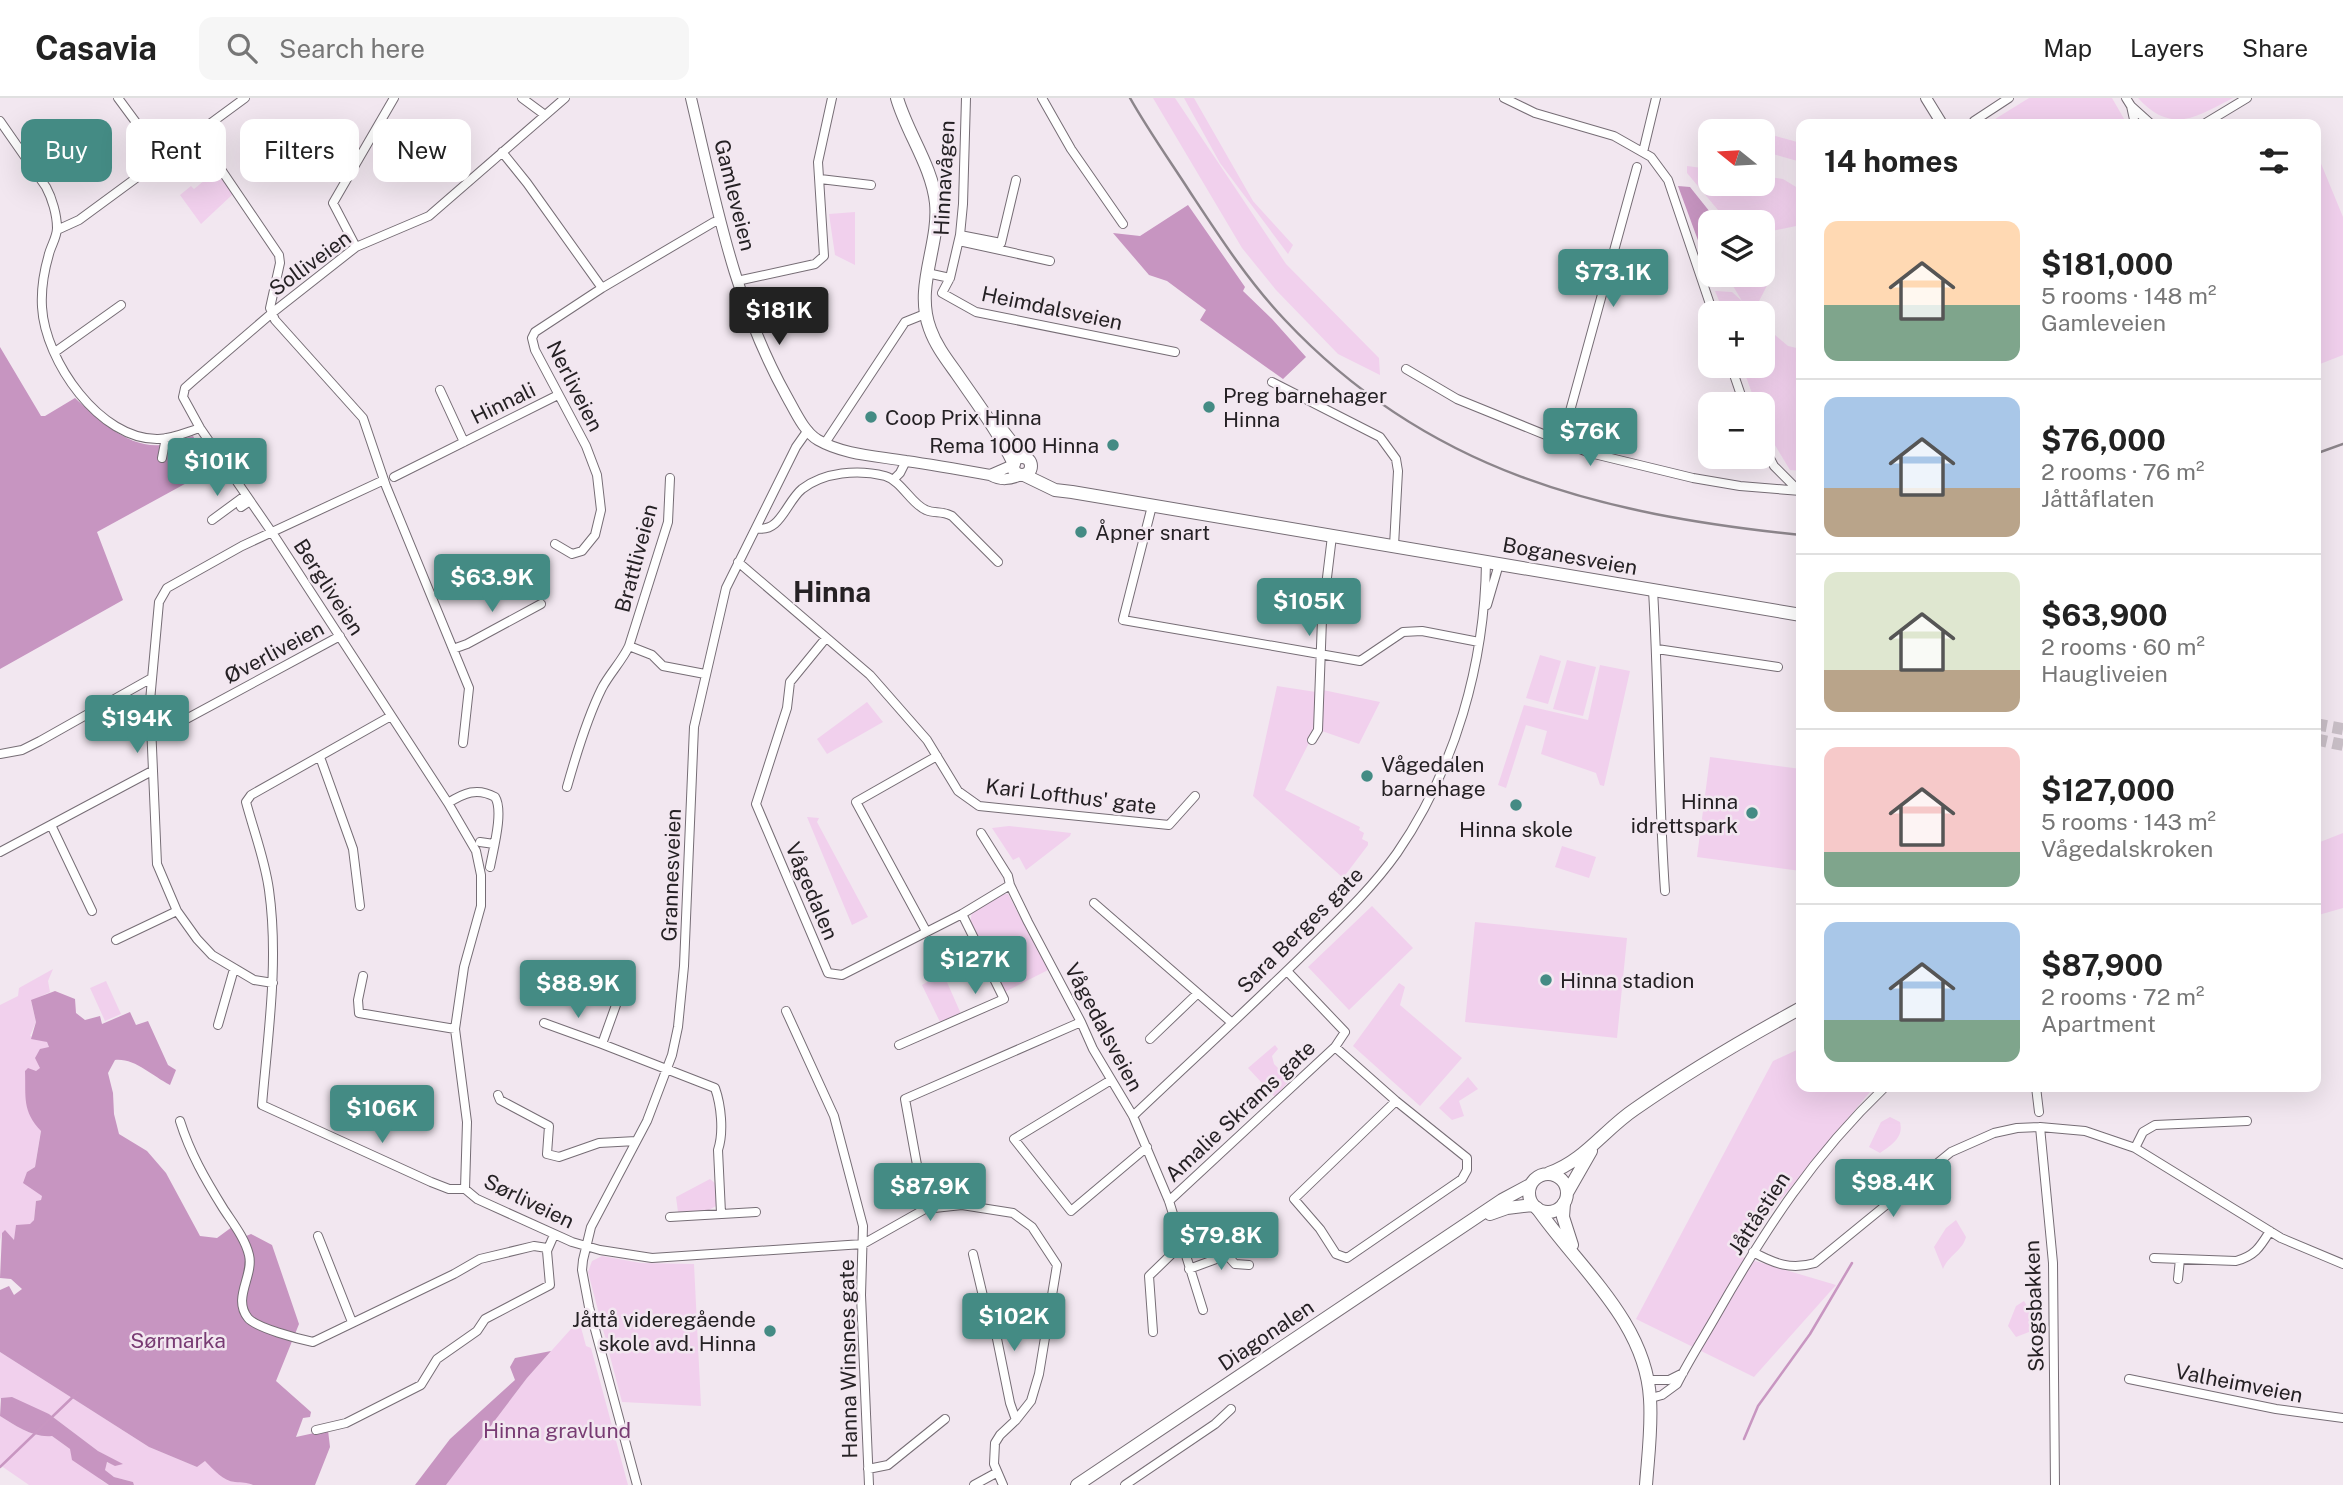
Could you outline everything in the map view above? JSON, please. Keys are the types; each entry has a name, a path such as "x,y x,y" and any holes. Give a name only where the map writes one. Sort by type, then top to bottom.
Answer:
{"main road":[{"path":"897,98 936,200 925,314 938,346 1021,467"},
{"name":"Boganesveien","path":"1021,467 1072,492 1796,614"},
{"path":"1646,1485 1650,1398 1638,1351 1620,1314 1583,1264 1535,1207 1529,1196 1530,1185 1538,1176 1573,1163 1632,1110 1727,1048 1796,1011"},
{"path":"1535,1207 1551,1212 1566,1198 1596,1142"},
{"path":"1549,1173 1560,1178 1566,1198 1563,1217 1569,1239 1583,1264"},
{"name":"Diagonalen","path":"1077,1485 1476,1218 1530,1185"},
{"name":"Diagonalen","path":"1476,1218 1507,1208 1535,1207"}],"street":[{"path":"118,98 133,119"},
{"path":"217,119 245,98"},
{"path":"356,247 333,203 394,98"},
{"path":"522,98 545,115"},
{"name":"Solliveien","path":"183,391 272,313 356,247 429,216 565,98"},
{"name":"Gamleveien","path":"691,98 720,222 752,327 770,366 813,437 863,454 990,475 1021,467"},
{"path":"737,281 815,264 826,257 818,162 832,98"},
{"name":"Hinnavågen","path":"950,278 963,204 966,98"},
{"path":"1042,98 1071,149 1123,224"},
{"path":"1504,98 1535,113 1614,136 1651,157 1668,180 1709,301"},
{"path":"1643,152 1656,98"},
{"path":"1926,98 1939,119"},
{"path":"1977,119 2009,98"},
{"path":"2212,119 2247,98"},
{"path":"2128,102 2133,119"},
{"path":"2128,102 2146,119"},
{"path":"0,121 49,193 57,230 44,276 42,302 45,324 55,352 78,391 95,411 117,426 149,439 166,438 200,428"},
{"path":"502,152 602,288"},
{"path":"1559,441 1570,411 1637,167"},
{"path":"226,177 279,255 278,276 270,308 272,313 292,340 363,418 384,480 469,688 463,743"},
{"path":"820,179 870,185"},
{"path":"959,238 1001,243 1016,180"},
{"path":"57,230 79,220 131,182"},
{"name":"Nerliveien","path":"555,544 572,554 582,551 595,536 601,510 597,475 586,446 535,350 532,338 535,332 602,288 714,222 720,222"},
{"path":"959,238 1050,261"},
{"path":"927,273 950,278"},
{"name":"Heimdalsveien","path":"950,278 942,293 975,312 1175,352"},
{"path":"55,352 121,305"},
{"path":"825,443 905,322 925,314"},
{"path":"1406,369 1457,399 1590,453 1652,469 1740,486 1796,491"},
{"path":"1272,382 1380,436 1396,459 1398,471 1394,546"},
{"name":"Hinnali","path":"440,390 464,442"},
{"name":"Bergliveien","path":"183,391 184,402 200,428 340,636 476,851 482,892 479,914 464,967 455,1029 467,1122 465,1189"},
{"name":"Hinnali","path":"394,477 558,395"},
{"name":"Grannesveien","path":"637,1485 589,1307 582,1270 585,1246 596,1217 651,1112 668,1069 678,1027 684,966 694,727 722,601 738,562 796,447 808,430"},
{"path":"162,458 166,438"},
{"path":"893,480 906,461"},
{"path":"1775,467 1796,487"},
{"path":"756,528 771,528 800,491 824,478 854,472 877,474 893,480 926,510 944,511 952,516 998,562"},
{"name":"Brattliveien","path":"567,787 600,692 629,646 668,522 670,478"},
{"path":"384,480 271,532 162,593 150,679 157,864 177,911 212,955 254,980 273,983 274,951 269,889 246,802 251,795 391,716"},
{"path":"212,520 248,498"},
{"path":"1152,506 1123,620 1360,662 1403,632 1422,631 1479,642"},
{"path":"1312,740 1318,730 1322,619 1332,536"},
{"name":"Kari Lofthus' gate","path":"738,562 890,695 927,740 958,790 979,806 1169,825 1195,796"},
{"name":"Sara Berges gate","path":"1133,1116 1287,971 1372,886 1398,851 1434,792 1463,714 1479,642 1486,562"},
{"name":"Sara Berges gate","path":"1482,618 1499,564"},
{"path":"1653,590 1657,649 1658,772 1665,891"},
{"path":"453,649 541,604"},
{"name":"Øverliveien","path":"151,738 340,636"},
{"name":"Vågedalen","path":"826,638 790,682 787,708 758,794 758,808 828,972 842,975 962,914 1010,885"},
{"path":"629,646 652,655 663,666 705,674"},
{"path":"1657,649 1777,667"},
{"path":"0,754 22,750 40,741 150,679"},
{"path":"320,757 353,849 360,906"},
{"path":"926,931 856,802 937,757"},
{"path":"0,852 152,772"},
{"path":"448,803 460,794 470,791 495,797 499,807 490,867"},
{"path":"51,825 92,911"},
{"name":"Vågedalsveien","path":"981,833 1008,876 1010,885 1093,1049 1133,1116 1169,1201 1203,1310"},
{"path":"480,842 494,844"},
{"path":"1094,903 1231,1023"},
{"path":"116,940 177,911"},
{"path":"899,1045 1004,999 962,914"},
{"path":"218,1025 234,969"},
{"path":"1287,971 1345,1032 1335,1047 1467,1158 1467,1170 1462,1179 1347,1258 1331,1249 1320,1229 1294,1199 1396,1101"},
{"path":"363,976 358,1000 359,1013 455,1029"},
{"name":"Sørliveien","path":"273,983 262,1105 431,1182 449,1189 465,1189 477,1199 554,1235 585,1246 652,1258 863,1244"},
{"path":"1150,1039 1197,994"},
{"path":"602,1044 616,1004"},
{"name":"Hanna Winsnes gate","path":"786,1010 834,1116 863,1226 861,1295 869,1485"},
{"path":"925,1209 905,1099 1081,1022"},
{"path":"544,1023 715,1088 721,1140 718,1150 721,1213"},
{"name":"Amalie Skrams gate","path":"1169,1201 1335,1047"},
{"path":"1111,1080 1014,1139 1071,1211 1147,1147"},
{"name":"Jåttåstien","path":"1650,1398 1672,1389 1753,1252 1816,1160 1880,1092"},
{"path":"2037,1092 2039,1112"},
{"path":"498,1094 508,1107 549,1126 547,1154 559,1157 600,1143 636,1141"},
{"path":"180,1121 197,1165 245,1243 250,1258 242,1307 249,1320 290,1337 313,1342 480,1259 534,1246 547,1248"},
{"path":"2135,1148 2143,1132 2155,1125 2247,1121"},
{"path":"1753,1252 1782,1266 1815,1263 1951,1152 1994,1133 2040,1127 2085,1131 2135,1148 2270,1231 2343,1264"},
{"name":"Skogsbakken","path":"2040,1127 2053,1263 2055,1485"},
{"path":"863,1244 925,1209 962,1205 1013,1213 1032,1227 1058,1265 1040,1374 1031,1401 999,1435 995,1443 994,1464 1003,1485"},
{"path":"670,1217 756,1212"},
{"path":"2154,1258 2236,1261 2249,1258 2259,1250 2270,1231"},
{"path":"316,1430 346,1423 421,1385 437,1359 477,1331 485,1319 550,1285 547,1248 554,1235"},
{"path":"318,1236 352,1322"},
{"path":"1153,1332 1149,1276 1181,1245"},
{"path":"973,1254 988,1317 994,1324 1016,1420"},
{"path":"1189,1269 1227,1255 1235,1264 1249,1265"},
{"path":"2178,1279 2179,1259"},
{"path":"994,1324 1050,1310"},
{"path":"1647,1380 1669,1380 1683,1373"},
{"name":"Valheimveien","path":"2129,1378 2276,1409 2343,1418"},
{"path":"1125,1485 1215,1424 1231,1409"},
{"name":"Hanna Winsnes gate","path":"868,1469 888,1465 945,1419"},
{"path":"974,1485 996,1473"}],"green space":[{"path":"1153,98 1175,98 1286,264 1379,358 1380,375 1338,354 1276,290 1242,248"},
{"path":"1184,98 1194,98 1253,201 1293,245 1288,254 1220,163"},
{"path":"2029,98 2112,98 2124,119 1995,119"},
{"path":"2138,98 2233,98 2196,116 2173,119 2150,109"},
{"path":"1775,136 1796,142 1796,161 1775,155"},
{"path":"2321,164 2343,217 2343,355 2321,364"},
{"path":"1687,166 1698,167 1698,186 1687,173"},
{"path":"1775,178 1783,179 1796,187 1796,226 1775,230 1775,210 1718,210 1706,196 1775,196"},
{"path":"203,182 225,182 233,194 201,224 180,195 191,186 194,189"},
{"path":"1678,186 1690,187 1708,210 1698,210 1698,240"},
{"path":"1188,205 1245,287 1243,291 1306,357 1283,379 1200,320 1206,310 1167,281 1149,275 1113,233 1140,236"},
{"path":"855,212 855,265 835,255 829,214"},
{"path":"1734,287 1766,287 1759,301 1742,301"},
{"path":"1715,291 1732,292 1742,301 1719,301"},
{"path":"1775,335 1788,346 1796,348 1796,471 1790,470 1775,445 1775,392 1752,392 1746,378 1775,378"},
{"path":"0,347 41,416 75,398 103,423 136,442 161,445 193,436 205,457 196,463 203,474 97,532 123,600 0,669"},
{"path":"1540,655 1561,661 1548,704 1526,698"},
{"path":"1567,660 1596,667 1583,716 1553,709"},
{"path":"1600,665 1630,671 1604,786 1600,785 1596,773 1541,754 1547,731 1526,725 1506,788 1498,785 1524,705 1588,720"},
{"path":"1277,686 1316,692 1314,733 1285,790 1360,827 1359,830 1364,833 1362,839 1368,842 1343,878 1253,796"},
{"path":"1323,690 1380,702 1359,744 1322,731"},
{"path":"867,702 883,722 827,754 817,739"},
{"name":"Hinna idrettspark","path":"1710,757 1796,768 1796,870 1697,857"},
{"path":"807,817 819,818 817,822 868,917 852,925"},
{"path":"1009,826 1071,833 1026,870 1019,857 1013,860 992,828"},
{"path":"2343,833 2343,908 2321,914 2321,842"},
{"path":"1562,846 1596,857 1589,878 1555,867"},
{"path":"1003,894 1008,894 1048,970 1003,993 970,923 972,912"},
{"path":"1372,906 1413,948 1349,1010 1308,967"},
{"name":"Hinna stadion","path":"1475,922 1627,938 1617,1038 1465,1022"},
{"path":"53,969 48,981 50,992 31,1001 36,1022 30,1036 47,1042 49,1047 41,1068 36,1071 41,1130 35,1167 27,1172 42,1196 41,1200 36,1201 34,1220 14,1241 2,1233 0,1241 0,1005 18,996 19,988"},
{"path":"943,973 961,1014 941,1024 922,985"},
{"path":"106,981 121,1014 105,1021 90,988"},
{"path":"1399,983 1405,987 1400,1005 1462,1058 1420,1106 1353,1046"},
{"name":"Sørmarka","path":"55,991 75,999 76,1013 85,1020 100,1016 102,1024 130,1012 136,1025 148,1021 168,1065 176,1070 170,1085 130,1062 115,1060 108,1073 119,1134 147,1151 166,1173 200,1236 217,1238 232,1227 239,1239 251,1234 272,1245 299,1324 276,1381 311,1412 310,1417 303,1418 296,1437 328,1430 330,1447 315,1485 253,1485 227,1480 205,1461 197,1467 149,1447 0,1352 0,1290 9,1286 14,1295 22,1289 11,1279 0,1278 2,1233 5,1230 14,1240 16,1225 30,1224 34,1220 36,1201 41,1200 42,1196 23,1183 27,1172 35,1167 41,1131 28,1110 25,1071 28,1068 36,1071 40,1068 35,1058 40,1049 49,1047 47,1042 31,1039 36,1022 31,1000"},
{"path":"1275,1045 1278,1049 1272,1056 1274,1064 1290,1080 1275,1097 1248,1068"},
{"path":"1796,1050 1796,1092 1870,1092 1735,1255 1836,1285 1754,1377 1636,1319 1773,1061"},
{"path":"1468,1077 1478,1089 1459,1101 1464,1116 1452,1120 1439,1108"},
{"path":"1890,1117 1900,1122 1900,1132 1896,1140 1880,1153 1869,1147 1881,1122"},
{"path":"710,1179 716,1184 716,1206 707,1211 678,1212 676,1197"},
{"path":"1956,1220 1966,1237 1943,1269 1934,1247 1946,1228"},
{"name":"Hinna gravlund","path":"602,1256 641,1263 694,1264 701,1406 622,1402 588,1272 592,1261"},
{"path":"2024,1301 2035,1319 2029,1332 2016,1337 2008,1326 2016,1306"},
{"name":"Hinna gravlund","path":"579,1320 586,1346 591,1348 628,1485 446,1485 527,1378"},
{"path":"551,1351 527,1378 446,1485 415,1485 450,1439 515,1380 510,1367 515,1358"},
{"path":"0,1352 149,1447 197,1467 205,1461 234,1482 253,1485 134,1485 133,1482 114,1477 105,1470 105,1463 122,1464 98,1451 49,1414 1,1398 0,1400"},
{"path":"12,1397 49,1414 98,1451 123,1464 115,1466 107,1462 105,1470 114,1477 133,1482 134,1485 109,1485 72,1460 70,1449 52,1436 31,1433 0,1416 1,1398"},
{"path":"0,1416 31,1433 52,1436 109,1485 29,1485 0,1465"}],"waterway":[{"path":"1744,1439 1758,1406 1810,1334 1852,1263"},
{"path":"0,1467 78,1392"}],"tunnel":[{"path":"2321,725 2343,729"},
{"path":"2321,740 2343,745"}],"railway":[{"path":"1130,98 1223,242 1271,305 1340,372 1398,415 1458,449 1521,477 1587,498 1655,514 1796,534"},
{"path":"2321,452 2343,444"}],"place":[{"name":"Preg barnehager Hinna","path":"1209,407"},
{"name":"Coop Prix Hinna","path":"871,417"},
{"name":"Rema 1000 Hinna","path":"1113,445"},
{"name":"Åpner snart","path":"1081,532"},
{"name":"Vågedalen barnehage","path":"1367,776"},
{"name":"Hinna skole","path":"1516,805"},
{"name":"Hinna idrettspark","path":"1752,813"},
{"name":"Hinna stadion","path":"1546,980"},
{"name":"Jåttå videregående skole avd. Hinna","path":"770,1331"}],"district":[{"name":"Hinna","path":"832,591"}]}
